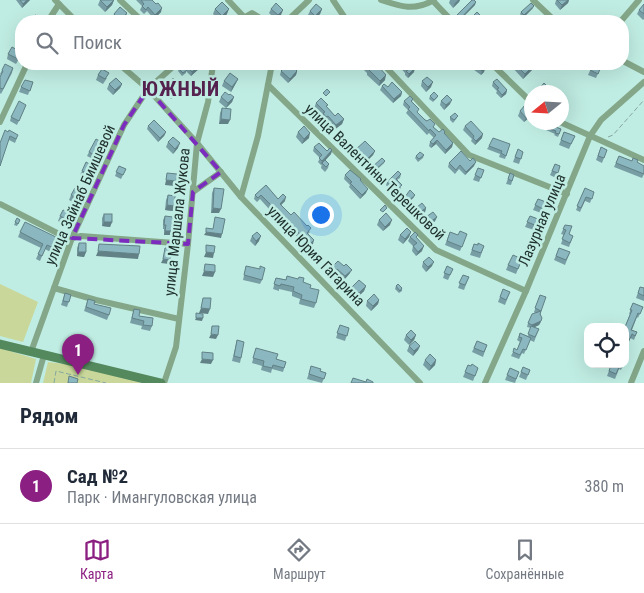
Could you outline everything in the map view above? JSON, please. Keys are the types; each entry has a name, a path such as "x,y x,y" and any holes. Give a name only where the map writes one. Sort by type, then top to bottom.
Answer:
{"street":[{"path":"120,0 136,15"},
{"path":"228,0 238,15"},
{"path":"293,15 309,0"},
{"path":"333,0 343,15"},
{"path":"381,0 401,7 414,8 433,1 446,15"},
{"path":"533,0 549,15"},
{"path":"626,15 639,0"},
{"path":"51,15 57,2 70,15"},
{"path":"629,64 644,72"},
{"path":"0,122 24,70"},
{"name":"улица Юрия Гагарина","path":"126,70 148,89 197,143 241,197 420,383"},
{"name":"улица Зайнаб Биишевой","path":"31,352 72,238 124,125 148,89 169,70"},
{"name":"улица Маршала Жукова","path":"163,383 176,347 197,143 208,102 212,70"},
{"path":"241,197 258,136 271,70"},
{"path":"389,70 469,154 567,194"},
{"path":"498,70 524,95"},
{"name":"Лазурная улица","path":"485,383 526,291 590,136 601,120 644,82"},
{"name":"улица Валентины Терешковой","path":"268,86 436,250 526,291"},
{"path":"569,126 644,160"},
{"path":"193,192 221,172"},
{"path":"230,184 245,182"},
{"path":"0,204 64,236 72,238 81,236 188,244"},
{"path":"54,288 96,300 179,319"},
{"path":"0,344 163,383"},
{"path":"631,383 644,351"},
{"path":"36,383 44,355"}],"path":[{"path":"601,141 613,135 644,100"},
{"path":"54,383 56,371 106,383"}],"highlighted area":[{"path":"148,89 221,172 193,192 188,244 72,238 124,125"}],"green space":[{"path":"0,284 38,302 23,342 0,336"},
{"path":"0,348 36,359 31,383 0,383"},
{"path":"48,362 82,366 142,383 43,383"}],"building":[{"path":"100,0 114,0 107,7"},
{"path":"141,0 152,0 162,8 155,15 148,7 146,10 142,6 144,4"},
{"path":"472,0 476,2 464,15 457,15"},
{"path":"557,0 568,0 562,5"},
{"path":"222,2 229,9 221,15 215,9"},
{"path":"276,3 283,10 278,15 271,9"},
{"path":"531,3 534,6 524,15 521,12"},
{"path":"316,4 322,9 316,15 310,11"},
{"path":"644,4 644,14 639,10"},
{"path":"120,7 127,13 125,15 114,14"},
{"path":"12,47 15,49 15,58 8,54"},
{"path":"5,64 13,68 3,89 0,88 0,77"},
{"path":"101,70 109,73 105,79 98,75"},
{"path":"296,70 297,71 290,79 281,71"},
{"path":"369,70 382,70 386,75 380,81"},
{"path":"521,70 529,70 525,74"},
{"path":"590,70 600,70 598,74"},
{"path":"230,73 238,79 232,87 224,81"},
{"path":"427,77 433,82 428,87 422,81"},
{"path":"116,78 122,84 115,90 109,84"},
{"path":"173,78 180,85 173,94 165,86"},
{"path":"497,79 507,90 502,95 497,89 499,88 493,82"},
{"path":"25,80 33,82 30,91 21,87"},
{"path":"392,82 402,92 394,99 382,86 384,84 388,87"},
{"path":"327,89 330,92 326,96 323,93"},
{"path":"225,92 234,97 228,103 221,97"},
{"path":"434,92 438,96 434,100 430,96"},
{"path":"447,95 452,100 446,105 441,101"},
{"path":"410,96 413,99 411,101 419,109 417,112 425,120 430,119 435,124 433,127 439,132 443,129 444,133 453,143 446,150 437,140 433,144 430,142 436,135 430,129 429,131 408,109 410,107 404,101"},
{"path":"321,98 335,116 338,113 344,119 336,125 328,116 326,117 323,113 325,112 316,103"},
{"path":"19,101 26,105 19,121 11,117"},
{"path":"524,106 524,116 520,111"},
{"path":"222,108 231,109 230,120 221,119"},
{"path":"455,113 458,116 454,120 450,117"},
{"path":"154,120 166,132 160,138 148,126"},
{"path":"471,121 483,134 476,141 465,126"},
{"path":"304,126 310,133 304,139 298,132"},
{"path":"5,130 18,135 16,139 10,136 0,166 0,143"},
{"path":"553,130 561,130 559,134 555,133 556,131"},
{"path":"564,132 575,136 571,144 561,140"},
{"path":"173,137 180,143 175,149 168,142"},
{"path":"493,138 510,144 506,156 501,153 502,151 489,146"},
{"path":"96,139 105,144 98,157 89,152"},
{"path":"365,141 375,151 366,160 355,150"},
{"path":"319,143 327,151 330,148 332,150 322,161 319,158 322,155 314,147"},
{"path":"601,147 607,150 604,158 598,156"},
{"path":"518,149 523,152 521,159 515,157"},
{"path":"461,151 470,161 473,158 476,162 466,172 460,165 456,170 449,163"},
{"path":"420,152 424,155 419,159 416,156"},
{"path":"619,156 632,161 633,158 638,160 637,162 644,166 644,174 616,163"},
{"path":"382,158 385,161 373,172 370,169"},
{"path":"325,160 329,164 326,167 322,163"},
{"path":"86,162 93,166 89,174 82,171"},
{"path":"555,164 560,166 558,173 552,171"},
{"path":"119,166 126,169 123,175 116,172"},
{"path":"478,168 484,170 481,178 475,175"},
{"path":"350,170 361,179 368,189 362,195 345,175"},
{"path":"398,171 401,174 396,179 402,185 397,189 387,182"},
{"path":"167,173 177,174 176,181 166,180"},
{"path":"510,173 514,175 512,181 508,179"},
{"path":"266,185 278,199 283,194 286,197 280,204 291,215 294,212 311,228 307,233 314,240 309,245 290,223 287,226 284,223 286,221 275,209 272,212 269,209 272,206 261,195 258,198 255,195"},
{"path":"75,188 81,191 77,199 71,195"},
{"path":"214,188 224,189 221,209 213,208"},
{"path":"585,188 594,192 592,199 586,197 581,208 577,206"},
{"path":"410,190 415,195 405,204 402,201"},
{"path":"168,195 175,196 175,206 167,205"},
{"path":"538,199 546,202 543,209 535,205"},
{"path":"422,203 426,208 420,212 416,208"},
{"path":"385,205 387,208 383,212 380,210"},
{"path":"63,210 71,213 68,220 60,216"},
{"path":"433,212 437,217 430,222 426,217"},
{"path":"386,213 392,220 385,227 379,220"},
{"path":"104,214 112,214 112,222 104,222"},
{"path":"165,216 173,217 171,231 165,231"},
{"path":"530,216 538,219 535,225 527,222"},
{"path":"215,217 225,219 222,234 206,232 206,228 213,229"},
{"path":"17,218 20,220 18,224 15,222"},
{"path":"25,222 58,238 54,248 47,245 42,256 38,254 43,244 20,232"},
{"path":"565,225 572,226 569,234 573,236 570,243 562,239 566,230 563,229"},
{"path":"407,228 411,232 405,239 400,235"},
{"path":"460,231 467,234 462,247 447,241 450,232 458,235"},
{"path":"257,232 261,236 256,241 252,236"},
{"path":"415,232 418,235 416,237 424,246 418,252 413,246 417,243 410,237"},
{"path":"79,243 86,243 86,252 78,252"},
{"path":"478,243 484,246 481,253 472,250 474,244 478,245"},
{"path":"99,244 140,246 139,254 98,251"},
{"path":"206,245 215,246 214,253 206,252"},
{"path":"165,248 172,249 170,260 163,259"},
{"path":"559,248 570,252 566,260 556,256"},
{"path":"513,255 522,259 518,269 508,265"},
{"path":"429,257 434,262 428,267 423,262"},
{"path":"338,261 344,266 346,264 352,270 345,276 337,269 333,273 329,270"},
{"path":"205,264 215,265 215,272 204,271"},
{"path":"246,266 260,269 260,266 265,268 262,280 244,275"},
{"path":"447,266 453,269 450,275 444,273"},
{"path":"463,275 469,277 465,285 459,283"},
{"path":"287,276 298,279 299,277 304,278 303,282 311,285 310,288 319,290 316,303 301,299 302,295 293,291 294,287 274,284 276,278 286,280"},
{"path":"359,280 366,286 359,293 352,287"},
{"path":"398,284 402,288 400,291 396,286"},
{"path":"640,287 644,288 644,296 638,293"},
{"path":"503,289 510,292 506,300 500,297"},
{"path":"65,293 71,295 69,302 63,301"},
{"path":"374,294 379,300 373,306 367,301"},
{"path":"540,295 546,297 540,314 542,318 541,321 532,325 528,323 532,314 541,311 535,308"},
{"path":"203,298 211,298 210,309 201,308"},
{"path":"88,299 95,301 94,304 111,308 109,315 86,307"},
{"path":"633,303 643,307 640,314 638,313 631,330 637,332 635,336 632,334 629,341 629,323 627,323 632,310 630,310"},
{"path":"134,309 140,310 139,316 153,318 152,326 143,325 144,321 132,318"},
{"path":"196,313 203,314 203,318 196,318"},
{"path":"340,325 349,328 347,336 337,333"},
{"path":"212,326 219,326 218,335 211,334"},
{"path":"531,326 539,329 535,337 528,334"},
{"path":"411,330 416,335 411,340 406,335"},
{"path":"520,333 531,338 526,350 523,349 520,355 513,352 514,348 517,350 522,338 519,337"},
{"path":"237,340 244,342 241,358 234,356"},
{"path":"415,341 420,346 414,351 409,346"},
{"path":"477,341 487,345 484,352 474,348"},
{"path":"256,348 278,354 276,359 286,362 284,368 273,365 272,368 263,366 264,361 253,358"},
{"path":"202,352 213,353 213,360 202,359"},
{"path":"430,354 436,360 431,366 425,360"},
{"path":"472,364 478,368 475,376 465,372 468,365 471,366"},
{"path":"311,366 321,369 320,371 326,373 324,379 309,374"},
{"path":"523,367 530,370 528,375 521,372"},
{"path":"510,368 519,372 516,379 507,375"},
{"path":"610,368 619,368 616,374 609,371"},
{"path":"69,376 78,379 77,383 68,383"},
{"path":"353,378 366,382 367,379 373,383 351,383"}],"place":[{"name":"Сад №2","path":"78,375"}],"district":[{"name":"ЮЖНЫЙ","path":"181,89"}]}
